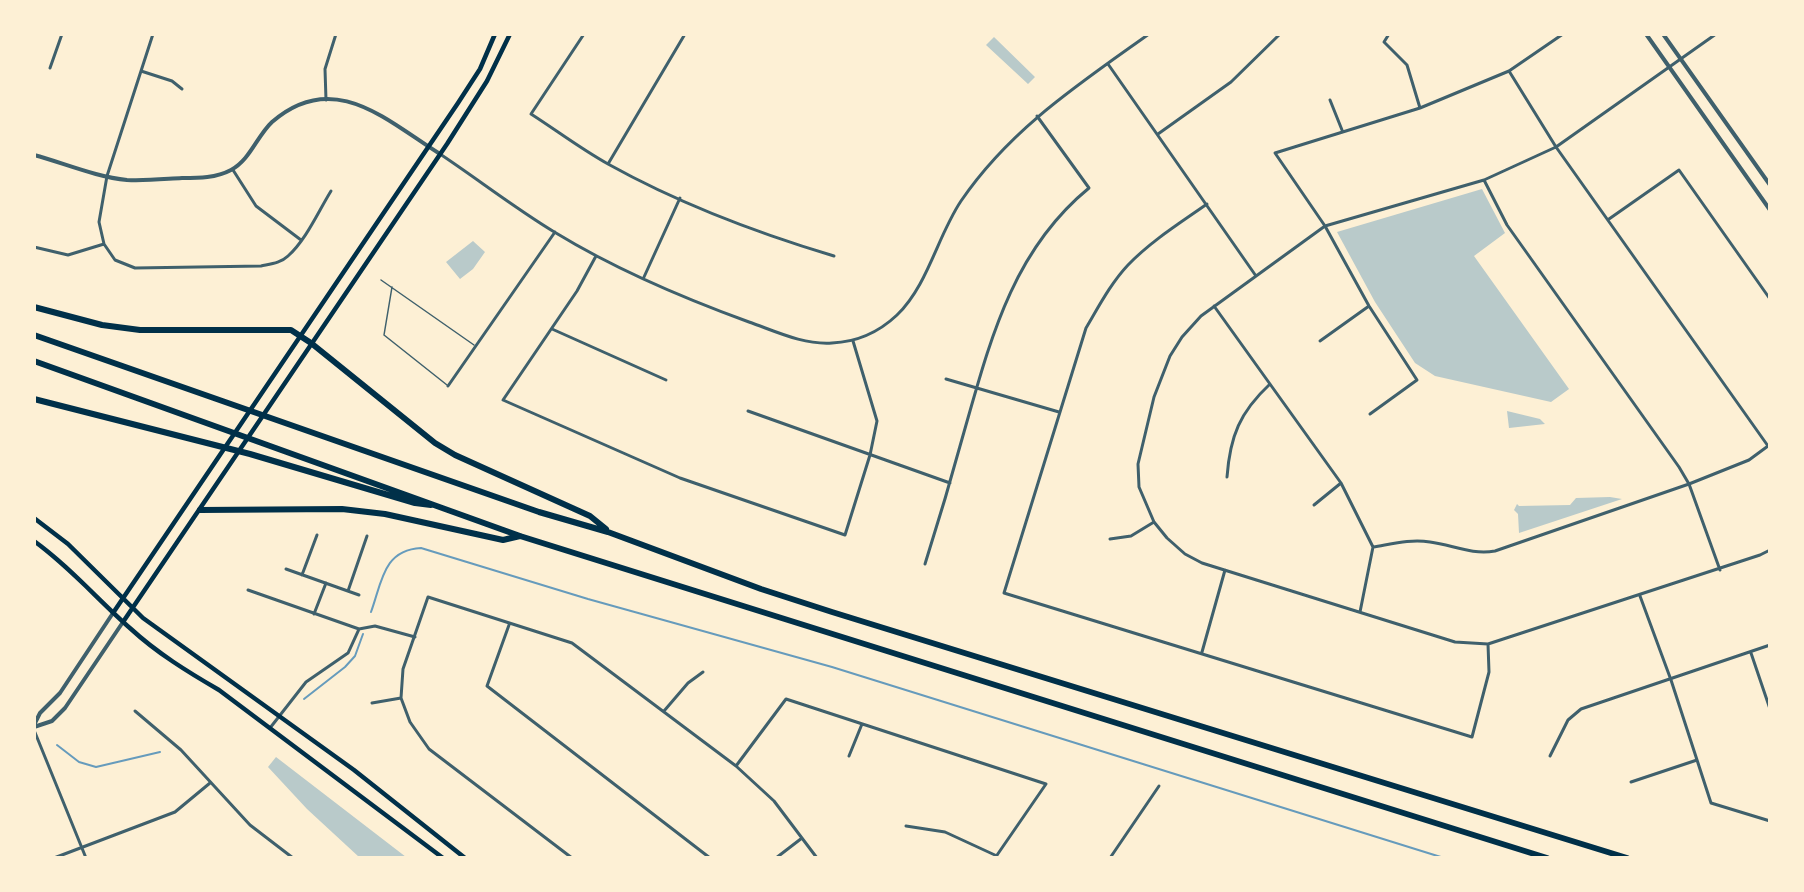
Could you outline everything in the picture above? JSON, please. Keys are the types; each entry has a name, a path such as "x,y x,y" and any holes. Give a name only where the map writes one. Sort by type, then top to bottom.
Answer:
{"highway":[{"path":"34,307 121,328 291,330 311,343 435,443 455,455 590,516 608,532"},
{"path":"34,335 539,512 608,532 760,589 1627,858"},
{"path":"34,361 520,536 1547,858"},
{"path":"34,399 250,454 415,503 444,507"},
{"path":"200,510 342,509 385,514 503,540 520,536"}],"main road":[{"path":"113,613 480,69 495,34"},
{"path":"123,622 440,153 487,81 507,46 510,34"},
{"path":"34,518 68,544 133,609 279,716 465,858"},
{"path":"34,541 63,563 123,622 185,670 219,690 443,858"}],"street":[{"path":"50,68 62,34"},
{"path":"153,34 107,176 99,222 104,243 115,260 135,268 215,267 276,263 288,257 301,240 331,191"},
{"path":"326,100 325,69 336,34"},
{"path":"584,34 531,114 608,164 680,198 777,239 834,256"},
{"path":"608,164 685,34"},
{"path":"34,155 128,180 211,177 232,170 277,118 294,109 326,100 362,104 440,153 555,232 596,256 718,311 786,335 811,342 831,344 853,341 878,330 897,315 912,297 959,204 1001,150 1037,116 1149,34"},
{"path":"1158,134 1231,82 1280,34"},
{"path":"1389,34 1384,42 1407,65 1420,108"},
{"path":"1370,414 1417,380 1369,306 1325,226 1275,153 1342,130 1420,108 1509,71 1563,34"},
{"path":"1646,34 1770,210"},
{"path":"1663,34 1770,185"},
{"path":"1716,34 1556,147 1484,180 1325,226 1214,306 1182,337 1170,356 1154,397 1142,440 1138,464 1139,487 1154,522 1185,554 1225,570 1455,642 1488,644 1720,570 1770,550"},
{"path":"1108,63 1256,276"},
{"path":"141,70 172,81 182,89"},
{"path":"1373,548 1407,541 1430,542 1478,554 1495,551 1689,484 1749,460 1769,446 1556,147 1509,71"},
{"path":"1330,100 1342,130"},
{"path":"925,564 1006,297 1024,264 1068,205 1089,188 1037,116"},
{"path":"232,170 256,206 301,240"},
{"path":"1609,219 1678,170 1770,299"},
{"path":"1484,180 1508,225 1689,484 1720,570"},
{"path":"644,277 680,198"},
{"path":"1206,204 1150,244 1127,266 1106,294 1086,328 1004,593 1202,652 1472,737 1489,672 1488,644"},
{"path":"448,386 555,232"},
{"path":"34,247 68,255 104,243"},
{"path":"596,256 552,329 503,400 680,478 845,535 870,455 877,421 853,341"},
{"path":"1214,306 1341,483 1373,548 1360,612"},
{"path":"1320,340 1369,306"},
{"path":"552,329 666,380"},
{"path":"946,379 1059,412"},
{"path":"1227,477 1228,457 1241,417 1250,403 1270,384"},
{"path":"748,411 950,483"},
{"path":"1314,505 1341,483"},
{"path":"1110,539 1131,536 1154,522"},
{"path":"302,575 317,535"},
{"path":"348,591 367,536"},
{"path":"286,569 359,595"},
{"path":"1202,652 1225,570"},
{"path":"314,614 326,584"},
{"path":"248,590 359,629 375,626 414,637"},
{"path":"1640,596 1671,680 1711,803 1770,821"},
{"path":"572,858 429,750 410,722 401,698 403,669 428,597 572,643 736,766 774,801 817,858"},
{"path":"86,858 34,727 40,713 60,693 113,613"},
{"path":"34,727 52,721 66,708 123,622"},
{"path":"509,624 487,686 710,858"},
{"path":"269,729 306,681 348,653 359,629"},
{"path":"1551,756 1568,720 1581,709 1770,645"},
{"path":"1751,653 1770,709"},
{"path":"664,711 688,683 703,672"},
{"path":"372,703 401,698"},
{"path":"736,766 786,699 1046,784 996,857 945,832 906,826"},
{"path":"135,711 160,730 250,825 293,858"},
{"path":"849,756 862,724"},
{"path":"1631,782 1697,760"},
{"path":"54,858 175,812 210,783"},
{"path":"1110,858 1159,786"},
{"path":"776,858 802,838"}],"lane":[{"path":"381,280 475,345"},
{"path":"392,287 384,335 448,386"}],"shaded area":[{"path":"994,37 1035,77 1028,84 986,45"},
{"path":"1482,189 1505,233 1474,256 1569,389 1551,402 1435,376 1415,363 1375,302 1337,232"},
{"path":"473,241 485,252 473,269 460,279 446,262"},
{"path":"1507,411 1540,419 1545,424 1509,428"},
{"path":"1576,498 1622,499 1519,533 1518,514 1514,510 1517,504 1519,506 1570,505"},
{"path":"276,757 406,857 359,857 307,809 268,767"}],"waterway":[{"path":"371,612 382,579 391,561 408,550 421,548 588,599 832,667 1444,858"},
{"path":"304,699 345,667 355,656 363,634"},
{"path":"57,745 79,762 96,767 160,752"}]}
